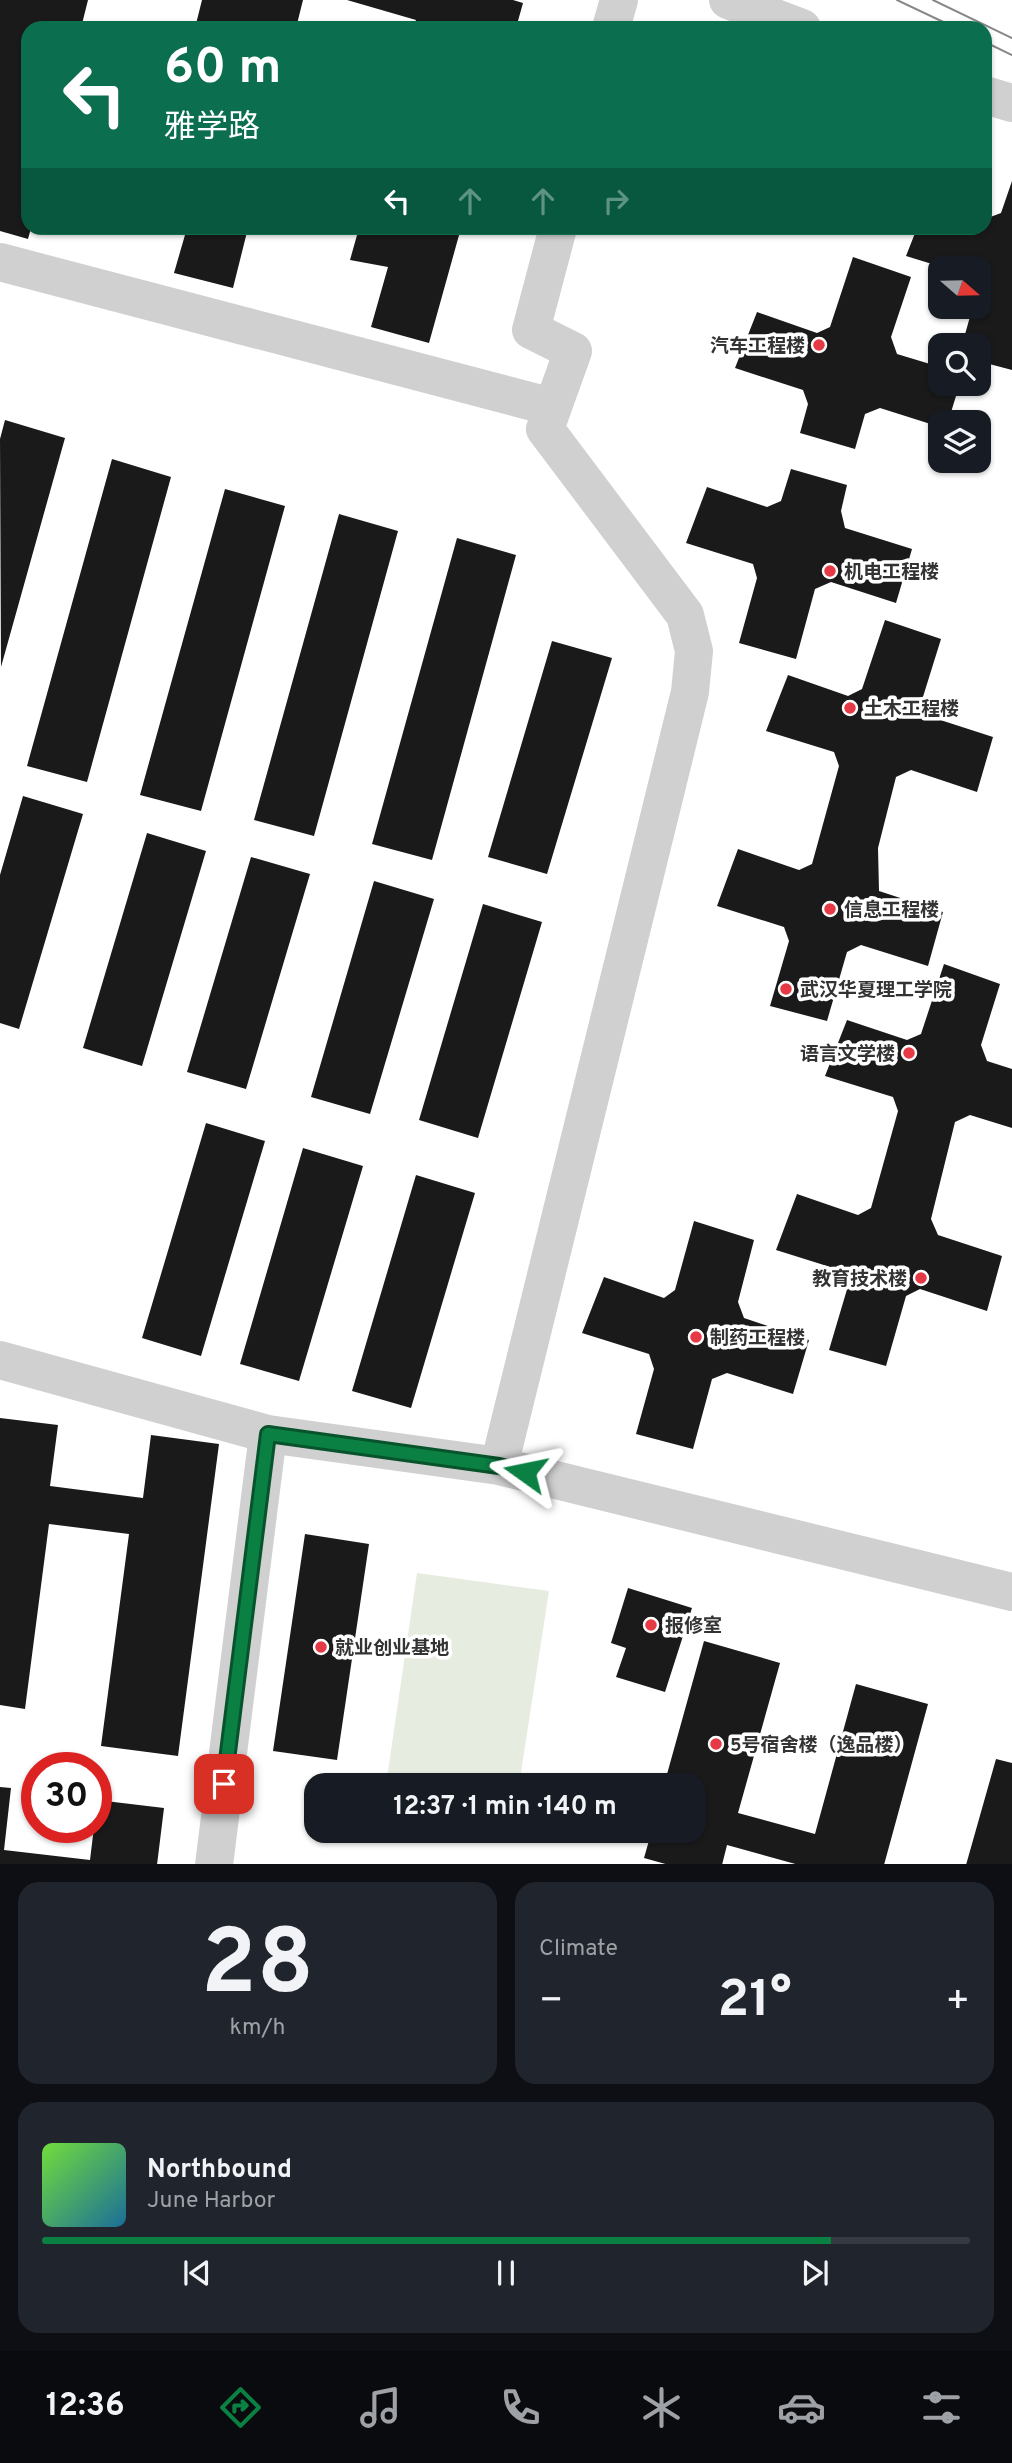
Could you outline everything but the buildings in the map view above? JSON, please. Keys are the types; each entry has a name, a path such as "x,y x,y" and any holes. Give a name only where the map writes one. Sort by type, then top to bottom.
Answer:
{"street":[{"path":"613,21 619,0"},
{"path":"728,0 784,21"},
{"path":"992,97 1012,103"},
{"path":"499,1466 690,692 694,651 685,615 545,429 573,351 531,330 556,235"},
{"path":"0,262 552,407"},
{"path":"0,1360 268,1434 499,1466 1012,1592"},
{"path":"214,1864 268,1434"}],"shaded area":[{"path":"417,1573 549,1591 521,1773 388,1773"}],"tram line":[{"path":"897,0 941,21"},
{"path":"933,0 977,21"},
{"path":"992,28 1012,38"},
{"path":"992,45 1012,55"}],"place":[{"name":"汽车工程楼","path":"819,345"},
{"name":"机电工程楼","path":"830,571"},
{"name":"土木工程楼","path":"850,708"},
{"name":"信息工程楼","path":"830,909"},
{"name":"武汉华夏理工学院","path":"786,989"},
{"name":"语言文学楼","path":"909,1053"},
{"name":"教育技术楼","path":"921,1278"},
{"name":"制药工程楼","path":"696,1337"},
{"name":"报修室","path":"651,1625"},
{"name":"就业创业基地","path":"321,1647"},
{"name":"5号宿舍楼（逸品楼）","path":"716,1744"}],"route":[{"path":"224,1784 268,1434 499,1466 525,1472"}]}
